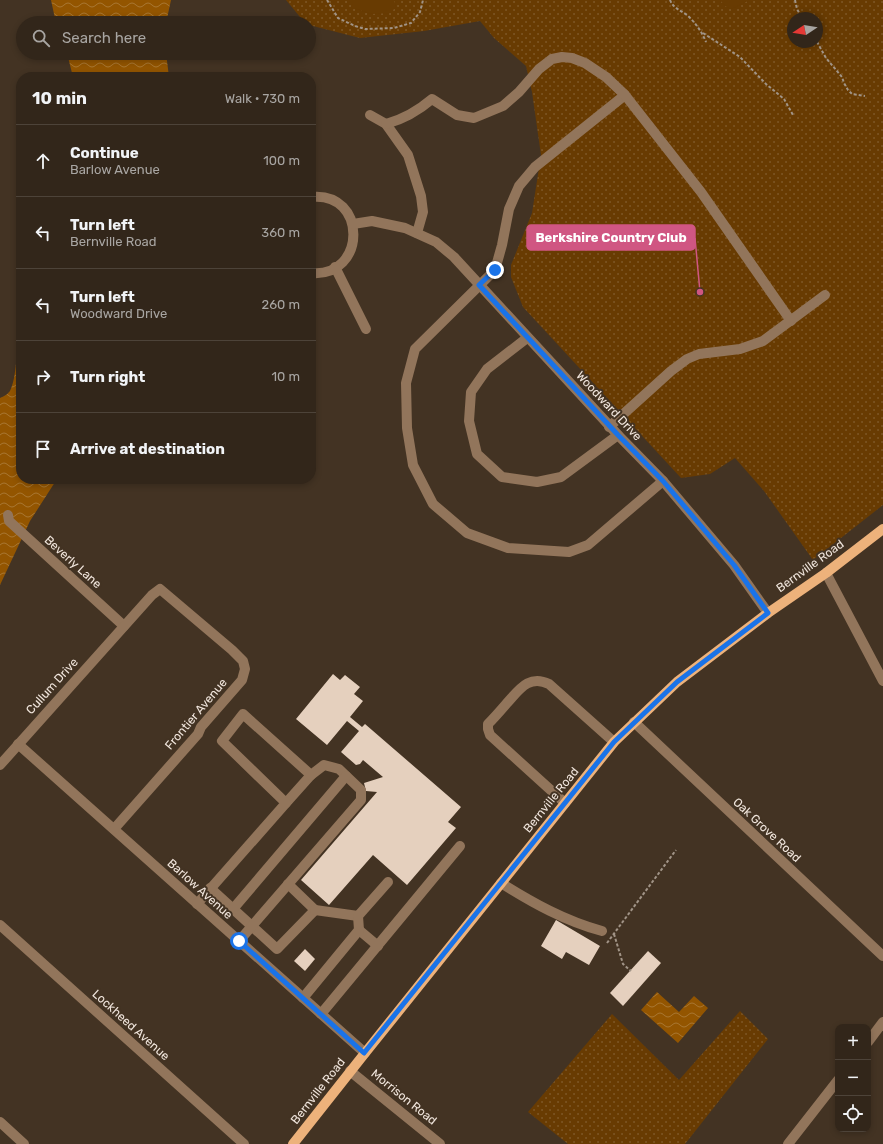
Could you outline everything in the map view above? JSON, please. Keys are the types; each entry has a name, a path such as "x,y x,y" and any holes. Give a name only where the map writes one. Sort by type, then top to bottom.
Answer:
{"main road":[{"name":"Bernville Road","path":"293,1144 364,1053 614,742 677,682 768,613 826,573 883,529"}],"street":[{"path":"386,124 398,121 417,111 432,99 457,115 474,118 503,106 519,92 539,69 552,59 562,57 572,58 585,63 606,77 625,95 701,192 791,321"},
{"path":"625,95 535,167 519,186 508,209 502,245 495,270 415,349 406,383 407,428 413,465 433,504 467,533 508,548 569,552 588,546 663,481"},
{"path":"370,115 386,124 408,155 421,196 423,212 417,233"},
{"path":"316,197 320,196 334,201 346,210 353,224 354,239 350,253 340,264 327,272 316,273"},
{"name":"Woodward Drive","path":"353,224 372,221 405,228 436,242 454,257 527,338 663,481 734,565 768,613"},
{"path":"335,267 366,329"},
{"path":"610,426 671,371 687,359 699,354 740,349 763,341 825,295"},
{"path":"527,338 487,369 471,392 469,421 477,454 502,477 537,482 561,477 618,435"},
{"name":"Beverly Lane","path":"8,515 9,521 124,626"},
{"path":"826,573 883,681"},
{"name":"Frontier Avenue","path":"114,829 198,734 201,727 242,680 245,669 243,661 232,650 160,589 152,595 124,626"},
{"name":"Cullum Drive","path":"0,765 124,626"},
{"path":"565,804 490,735 488,724 523,686 535,680 542,680 549,684 614,742"},
{"path":"286,803 222,741 242,714 311,775"},
{"name":"Oak Grove Road","path":"634,722 883,956"},
{"name":"Barlow Avenue","path":"18,744 364,1053"},
{"path":"197,904 311,775 324,765 339,769 361,790 361,800 239,941"},
{"path":"233,909 346,776"},
{"path":"321,1014 460,846"},
{"path":"303,998 359,930 358,916 388,882"},
{"path":"501,883 555,914 602,931"},
{"path":"288,884 315,910 358,916"},
{"path":"210,888 277,949 315,910"},
{"name":"Lockheed Avenue","path":"0,925 244,1144"},
{"path":"359,930 378,946"},
{"path":"871,1038 883,1022"},
{"name":"Morrison Road","path":"350,1071 440,1144"},
{"path":"788,1144 835,1084"},
{"path":"0,1122 24,1144"}],"path":[{"path":"327,0 338,18 365,29 394,28 411,23 420,12 423,0"},
{"path":"670,0 672,6 687,15 703,33 740,57 766,84 784,99 793,115"},
{"path":"795,0 799,12"},
{"path":"703,33 706,42"},
{"path":"820,48 826,58 842,77 848,90 852,94 865,96"},
{"path":"607,943 676,850"},
{"path":"614,934 623,964 631,970"}],"shaded area":[{"path":"286,0 883,0 883,505 813,560 764,491 735,458 710,474 681,478 523,307 511,277 511,265 532,213 541,155 532,92 526,66 494,38 480,21 424,31 360,38 316,27 316,16 299,16"},
{"path":"352,0 394,0 396,7 390,13 372,14 356,9 352,4"},
{"path":"720,0 750,0 731,9 725,6"},
{"path":"740,1011 768,1039 685,1144 568,1144 528,1112 612,1014 679,1080"}],"water":[{"path":"51,0 171,0 168,16 54,16"},
{"path":"69,60 167,60 168,72 72,72"},
{"path":"16,362 16,484 54,484 30,521 0,585 0,398 10,391"},
{"path":"657,992 679,1012 694,996 708,1008 678,1043 641,1010"}],"building":[{"path":"333,674 340,680 345,675 360,687 354,694 363,701 350,717 362,727 365,724 461,807 448,822 456,828 407,885 373,855 329,905 301,880 377,792 366,791 364,783 383,777 363,760 360,764 356,765 341,752 359,731 347,721 327,745 296,719"},
{"path":"556,920 600,946 589,965 566,952 562,959 541,946"},
{"path":"305,949 315,959 305,971 294,961"},
{"path":"648,951 661,963 623,1006 610,993"}],"place":[{"name":"Berkshire Country Club","path":"700,292"}],"route":[{"path":"239,941 364,1053 614,742 677,682 768,613 734,565 663,481 618,435 479,285 495,270"}]}
